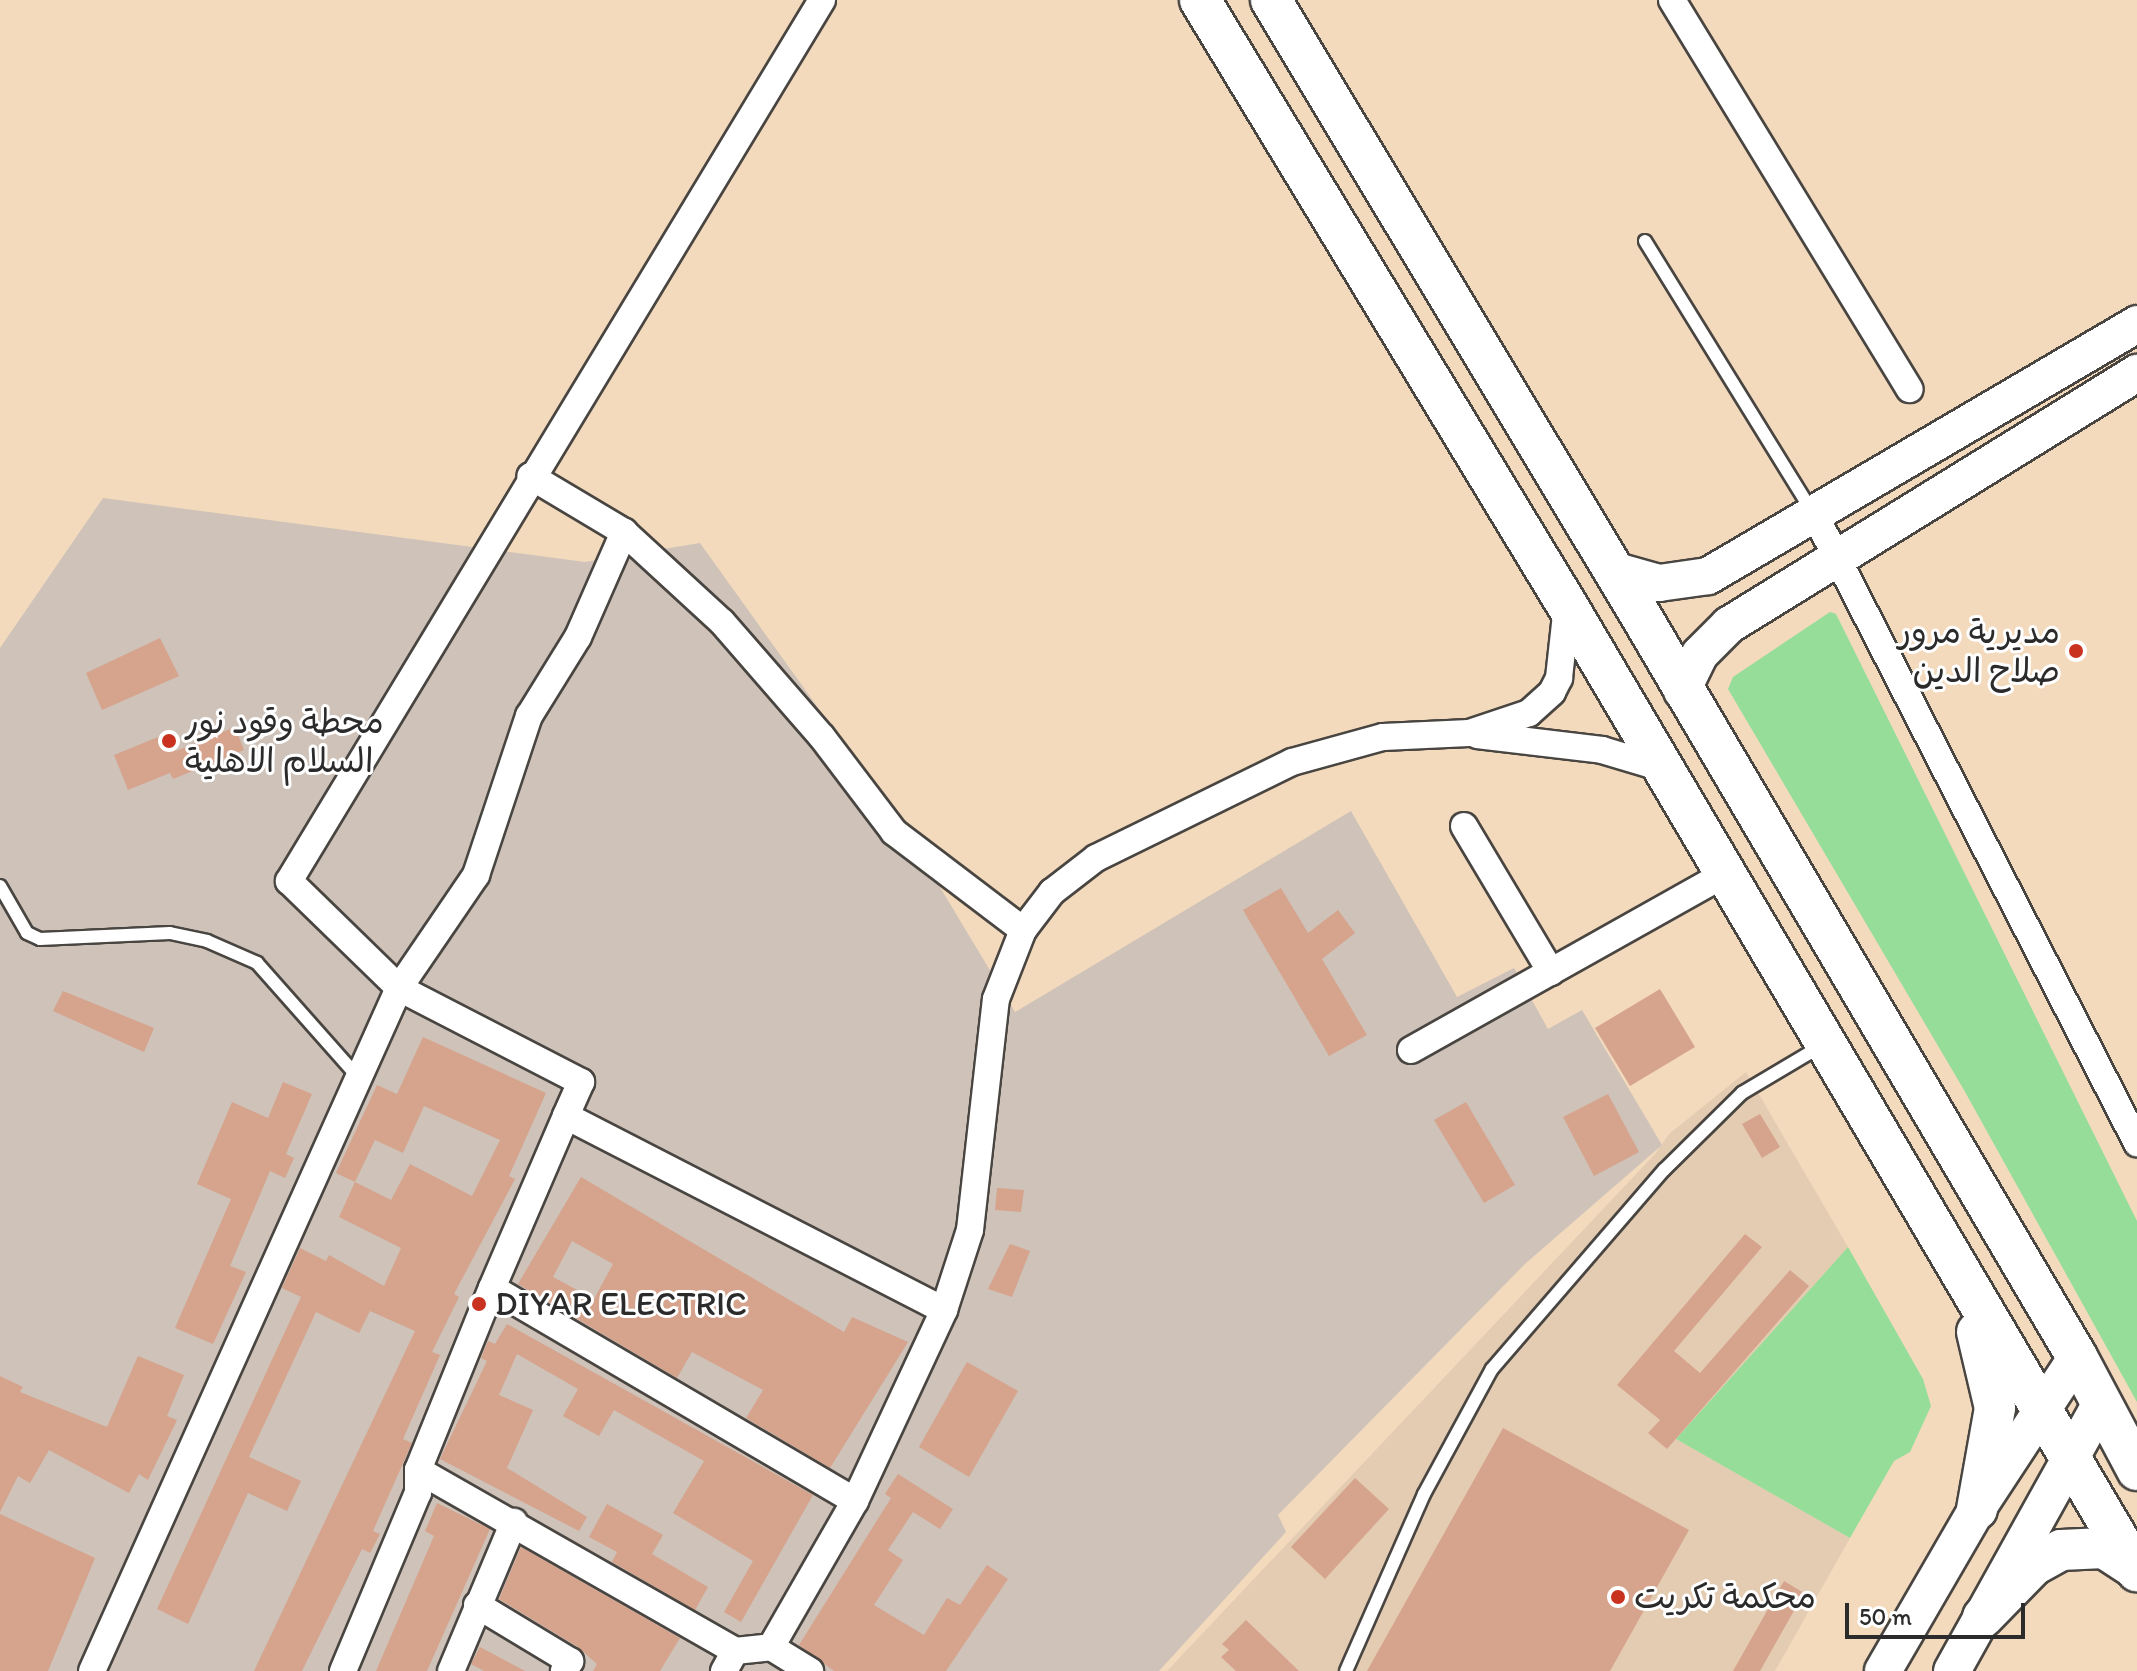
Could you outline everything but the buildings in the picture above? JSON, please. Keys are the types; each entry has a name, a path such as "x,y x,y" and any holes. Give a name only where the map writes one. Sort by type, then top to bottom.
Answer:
{"main road":[{"path":"2136,1569 2041,1414 1827,1042 1723,875 1567,605 1210,16 1271,0 1613,570 2077,1357 2137,1470"},
{"path":"1952,1260 1986,1358 1995,1408 1977,1509"},
{"path":"1983,1617 2034,1565 2061,1550 2104,1548 2136,1569"}],"street":[{"path":"343,1671 418,1493 418,1470 581,1082 399,988 289,881 530,476 822,0"},
{"path":"1672,0 1909,389"},
{"path":"1613,570 1643,581 1692,581 1816,517 2137,324"},
{"path":"1682,691 1700,654 1721,632 2137,373"},
{"path":"1992,410 2014,449"},
{"path":"530,476 624,532 722,622 822,737 894,832 1023,930"},
{"path":"1816,517 2137,1143"},
{"path":"92,1671 399,988 476,875 529,716 578,637 624,532"},
{"path":"1469,733 1529,713 1552,692 1562,663 1567,605"},
{"path":"418,1470 514,1522 730,1661 771,1647 855,1501 944,1310 970,1230 996,999 1023,930 1052,892 1096,858 1292,762 1383,737 1469,733 1602,750 1662,768"},
{"path":"1464,826 1551,972"},
{"path":"1411,1050 1723,875"},
{"path":"566,1116 944,1310"},
{"path":"492,1288 855,1501"},
{"path":"1883,1671 1977,1509 2077,1357"},
{"path":"1952,1671 2100,1405"},
{"path":"451,1671 514,1522"},
{"path":"477,1605 570,1661 564,1671"},
{"path":"771,1647 810,1671"}],"lane":[{"path":"1645,241 1816,517"},
{"path":"0,886 27,933 40,939 170,933 207,941 257,963 360,1079"},
{"path":"1346,1671 1424,1494 1492,1369 1664,1170 1742,1093 1827,1042"}],"shaded area":[{"path":"103,498 585,562 700,543 905,829 1015,1012 1351,811 1457,997 1514,968 1548,1029 1582,1010 1662,1145 1526,1263 1278,1515 1286,1532 1159,1671 0,1671 0,648"},
{"path":"1746,1072 1848,1247 1676,1439 1850,1538 1775,1671 1167,1671 1655,1154 1669,1134"}],"green space":[{"path":"1830,612 1836,614 2137,1221 2137,1402 1964,1090 1728,689 1733,677"},
{"path":"1848,1247 1923,1379 1931,1406 1910,1452 1894,1461 1850,1538 1676,1439"}],"place":[{"name":"مديرية مرور صلاح الدين","path":"2076,651"},
{"name":"محطة وقود نور السلام الاهلية","path":"169,741"},
{"name":"DIYAR ELECTRIC","path":"479,1304"},
{"name":"محكمة تكريت","path":"1618,1597"}]}
